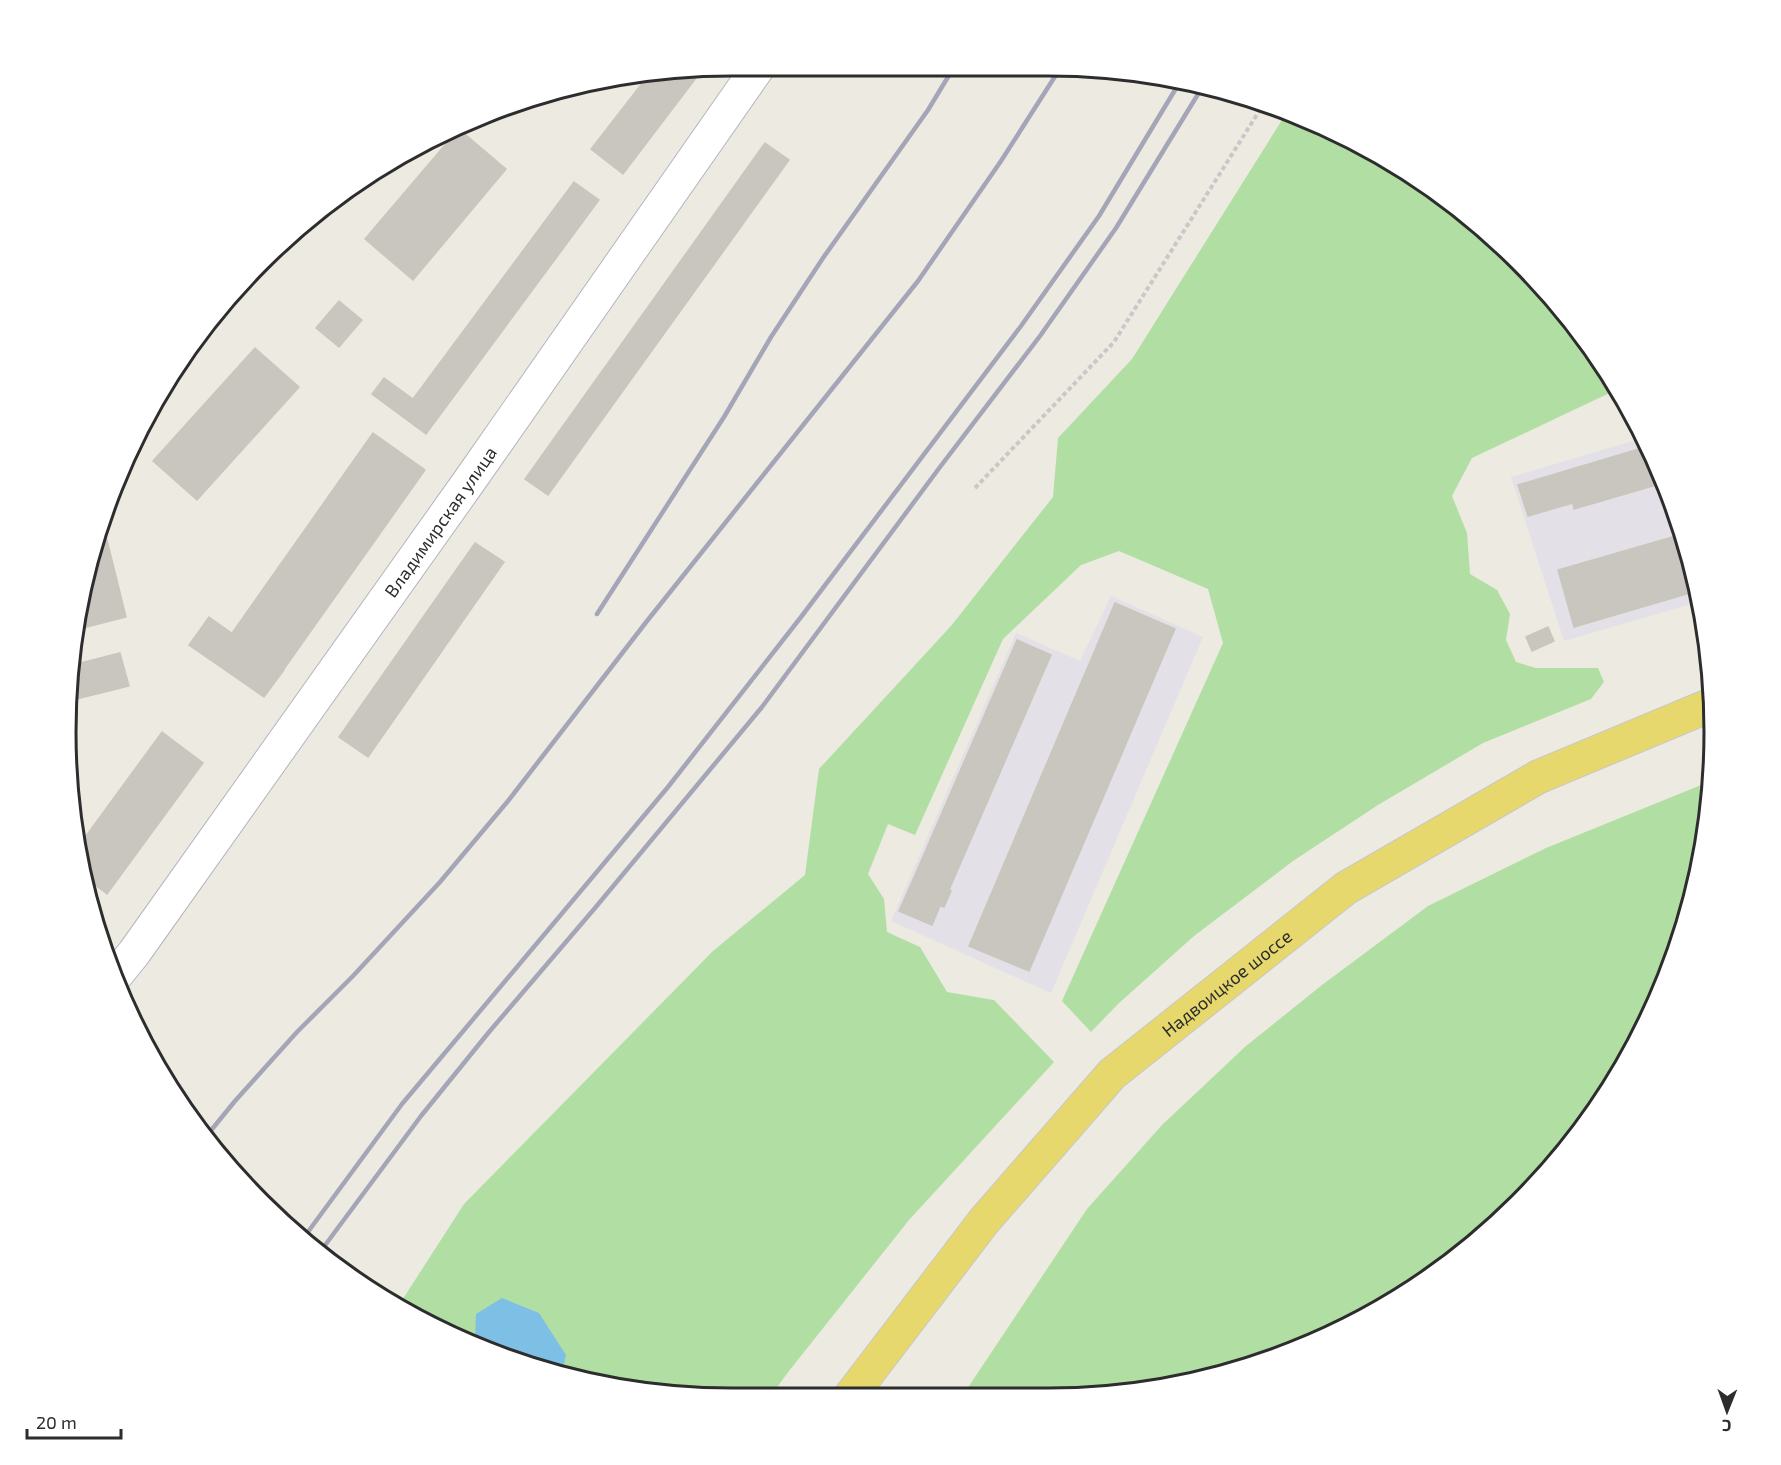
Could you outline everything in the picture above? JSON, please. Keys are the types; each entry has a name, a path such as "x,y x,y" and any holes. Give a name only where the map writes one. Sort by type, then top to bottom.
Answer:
{"main road":[{"name":"Надвоицкое шоссе","path":"857,1388 984,1221 1112,1074 1346,888 1538,777 1703,708"}],"street":[{"name":"Владимирская улица","path":"121,969 470,480 752,76"}],"path":[{"path":"975,488 1114,342 1259,111"}],"shaded area":[{"path":"1636,440 1655,481 1670,522 1692,604 1564,641 1511,477"},
{"path":"1111,596 1203,637 1051,993 891,921 1016,633 1080,661"}],"green space":[{"path":"1282,120 1339,144 1413,187 1481,239 1542,300 1569,333 1610,393 1472,458 1452,496 1467,533 1470,574 1497,590 1510,614 1506,640 1516,662 1536,668 1598,668 1604,682 1591,699 1483,743 1378,805 1293,861 1194,936 1118,1004 1091,1032 1062,1001 1223,643 1208,589 1119,551 1081,565 1003,639 915,835 888,824 868,874 884,899 887,932 920,947 947,992 994,1000 1054,1062 909,1220 776,1388 690,1387 605,1376 522,1354 481,1339 402,1300 464,1204 713,951 805,875 819,769 951,626 1053,497 1058,438 1132,359"},
{"path":"1702,785 1692,860 1682,902 1655,984 1637,1023 1594,1097 1569,1132 1542,1165 1481,1226 1413,1278 1376,1301 1300,1339 1259,1354 1176,1376 1134,1383 1091,1387 968,1388 1087,1209 1162,1125 1246,1046 1322,985 1428,906 1546,848"}],"water":[{"path":"502,1298 539,1313 566,1355 563,1366 475,1336 476,1314"}],"building":[{"path":"696,78 623,174 591,149 643,83"},
{"path":"464,134 506,169 413,280 365,239 448,141"},
{"path":"765,143 789,160 548,495 525,479"},
{"path":"574,182 599,200 426,434 372,394 384,378 413,399"},
{"path":"339,301 362,320 339,347 316,328"},
{"path":"255,348 299,387 197,500 153,461"},
{"path":"373,433 425,470 284,669 232,633"},
{"path":"1640,449 1656,485 1574,509 1573,503 1528,516 1518,485"},
{"path":"1674,537 1689,593 1574,627 1558,570"},
{"path":"106,540 126,617 85,627 89,605"},
{"path":"475,543 504,562 368,757 339,737"},
{"path":"1115,603 1175,629 1029,971 969,946"},
{"path":"209,617 284,670 264,697 189,645"},
{"path":"1548,627 1554,641 1532,651 1526,637"},
{"path":"1017,640 1051,655 949,890 915,875"},
{"path":"120,653 129,686 78,699 81,663"},
{"path":"162,732 203,763 107,894 95,884 85,837"},
{"path":"915,875 951,891 944,907 940,906 932,925 899,911"}],"railway":[{"path":"597,614 724,417 771,337 823,258 928,110 949,76"},
{"path":"211,1131 297,1032 353,976 440,882 508,801 647,621 918,281 1001,161 1055,76"},
{"path":"308,1232 402,1104 668,787 801,617 1021,326 1099,216 1176,89"},
{"path":"324,1246 421,1116 489,1032 762,707 1040,336 1116,228 1198,94"}]}
